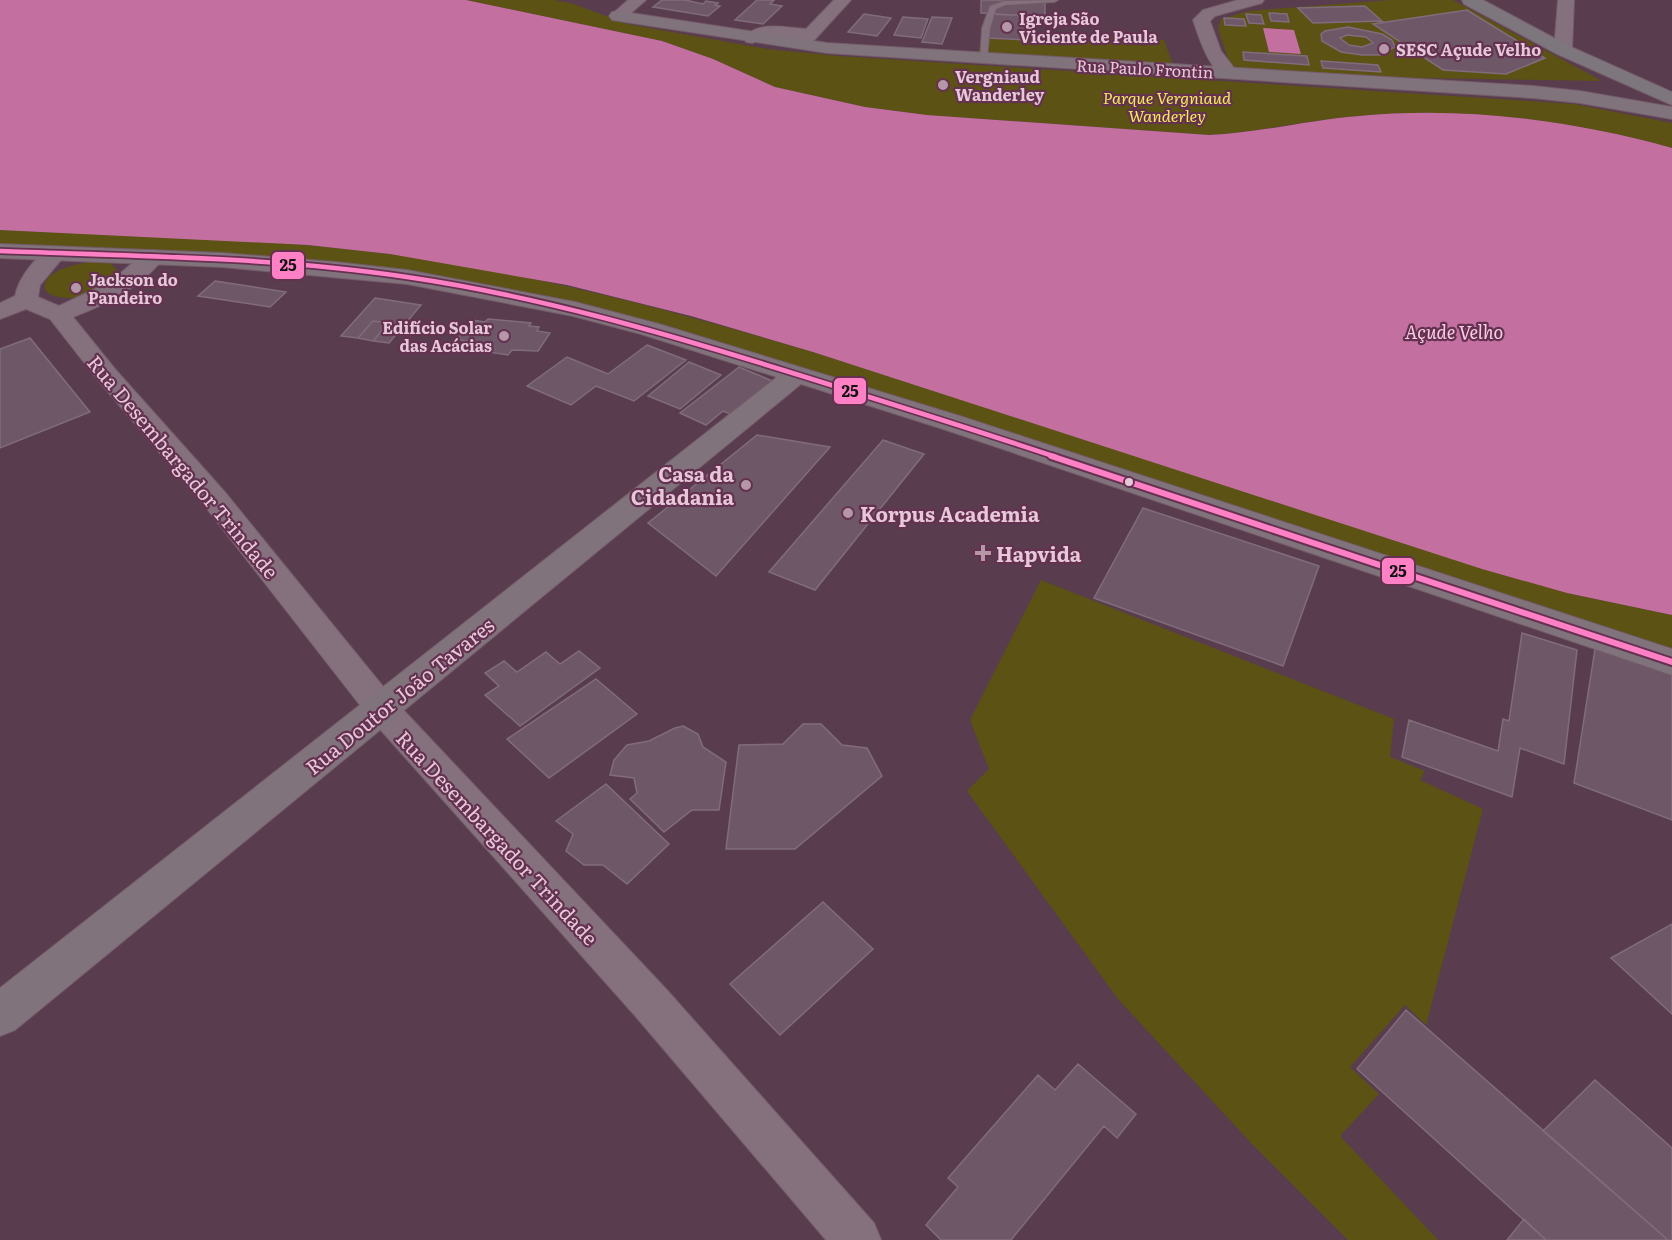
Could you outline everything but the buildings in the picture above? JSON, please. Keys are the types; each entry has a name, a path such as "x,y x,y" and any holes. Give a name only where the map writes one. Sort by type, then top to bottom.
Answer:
{"main road":[{"path":"1470,0 1563,50 1672,99"},
{"name":"Rua Paulo Frontin","path":"618,16 753,38 806,39 983,59 1533,92 1610,101 1672,113"},
{"path":"0,251 289,265 407,277 575,309 650,329 1223,511 1672,662"},
{"name":"Rua Doutor João Tavares","path":"0,1015 796,375"}],"street":[{"path":"618,16 638,0"},
{"path":"806,39 843,0"},
{"path":"1229,73 1213,52 1201,20 1209,13 1256,0"},
{"path":"1563,50 1566,0"},
{"path":"0,312 26,300 29,284 55,254"},
{"path":"58,314 118,288 153,257"},
{"name":"Rua Desembargador Trindade","path":"26,300 58,314 106,374 214,498 382,709 652,1004 857,1240"}],"lane":[{"path":"983,59 986,28 993,8 1004,3 1054,0"}],"green space":[{"name":"Parque Vergniaud Wanderley","path":"466,0 553,0 571,3 627,24 767,49 839,56 1574,104 1672,123 1672,148 1556,123 1477,114 1398,113 1359,116 1209,135 927,115 865,107 775,87 713,59 662,41"},
{"name":"SESC Açude Velho","path":"1390,0 1453,0 1602,81 1361,77 1232,70 1218,29 1221,19 1249,11"},
{"path":"1030,34 1164,40 1173,65 978,52 982,38 1029,41"},
{"path":"0,230 195,238 342,248 444,262 603,295 813,352 1567,593 1672,615 1672,650 775,361 384,272 0,245"},
{"path":"90,262 110,263 119,272 118,277 80,297 58,297 48,293 45,289 48,279 58,271"},
{"path":"1041,580 1394,719 1390,757 1425,771 1420,780 1483,809 1426,1025 1405,1005 1350,1067 1379,1094 1340,1136 1438,1240 1348,1240 1252,1144 1118,999 967,791 989,769 970,720"}],"water":[{"name":"Açude Velho","path":"0,0 466,0 662,41 713,59 775,87 865,107 927,115 1209,135 1359,116 1398,113 1477,114 1556,123 1672,148 1672,615 1567,593 1482,569 813,352 691,316 567,285 390,254 308,245 0,230"},
{"path":"1263,28 1294,30 1301,54 1269,52"}],"transit line":[{"name":"25","path":"0,251 222,260 335,269 407,277 575,309 650,329 953,423 1672,662"}],"place":[{"name":"Igreja São Viciente de Paula","path":"1007,27"},
{"name":"SESC Açude Velho","path":"1384,49"},
{"name":"Vergniaud Wanderley","path":"943,85"},
{"name":"Jackson do Pandeiro","path":"76,288"},
{"name":"Edifício Solar das Acácias","path":"504,336"},
{"name":"Casa da Cidadania","path":"746,485"},
{"name":"Korpus Academia","path":"848,513"},
{"name":"Hapvida","path":"983,553"}]}
